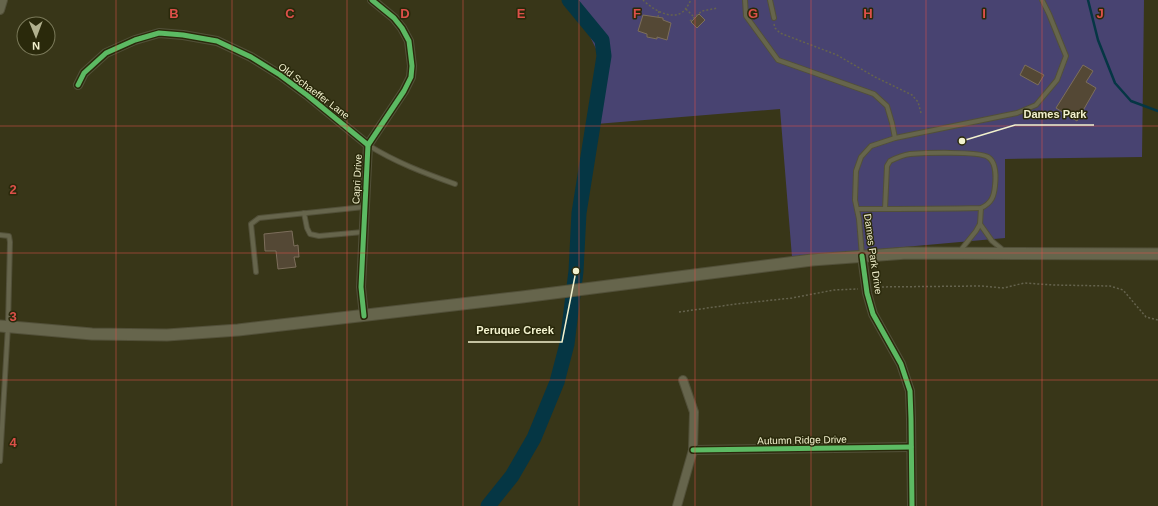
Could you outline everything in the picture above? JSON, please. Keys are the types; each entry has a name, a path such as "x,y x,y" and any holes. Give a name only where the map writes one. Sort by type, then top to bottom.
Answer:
{"main road":[{"path":"4,326 92,334 167,335 238,330 364,316 622,285 812,260 862,256 958,253 1158,254"}],"street":[{"path":"0,10 3,0"},
{"name":"Capri Drive","path":"364,316 361,286 368,145 404,91 411,77 412,66 409,41 402,28 394,18 372,0"},
{"name":"Old Schaeffer Lane","path":"78,85 84,73 106,53 135,40 159,33 183,35 217,41 251,57 280,75 368,145"},
{"name":"Dames Park Drive","path":"862,256 873,314 901,364 910,392 912,506"},
{"path":"677,506 693,450 694,412 683,380"},
{"name":"Autumn Ridge Drive","path":"693,450 911,447"}],"lane":[{"path":"746,0 746,16 778,60 874,94 887,106 895,138"},
{"path":"770,0 774,18"},
{"name":"Dames Park Drive","path":"862,256 859,219 855,200 856,171 861,157 871,146 895,138 1017,113 1036,105 1057,80 1066,56 1042,0"},
{"name":"Old Schaeffer Lane","path":"368,145 386,156 454,184"},
{"path":"857,209 885,209 981,208 990,202 994,196 995,170 992,162 988,157 981,155 918,154 909,154 890,161 886,172 885,209"},
{"path":"256,272 251,224 259,218 364,207"},
{"path":"958,253 980,224 981,208"},
{"path":"304,213 307,228 310,234 319,236 363,232"},
{"path":"980,224 992,241 1006,253"},
{"path":"0,235 9,236 10,242 4,326 0,461"}],"path":[{"path":"643,0 654,9 672,15 680,14 686,9 691,0"},
{"path":"690,21 702,11 718,8"},
{"path":"686,9 694,17"},
{"path":"658,17 659,11"},
{"path":"774,18 775,28 780,34 836,55 875,77 912,95 918,102 921,113"},
{"path":"679,312 792,298 834,290 880,287 981,286 1004,288 1024,283 1110,286 1123,290 1146,318 1158,320"}],"shaded area":[{"path":"572,0 1144,0 1142,157 1005,159 1005,238 792,257 780,109 596,124 601,59"}],"building":[{"path":"699,14 705,20 697,28 691,22"},
{"path":"643,15 663,18 663,20 671,23 667,40 657,37 657,39 647,37 647,34 638,31"},
{"path":"1025,65 1044,75 1038,85 1020,75"},
{"path":"1083,65 1093,71 1086,82 1096,88 1077,121 1056,108"},
{"path":"292,231 294,246 298,245 299,257 294,257 296,267 278,269 276,251 265,251 264,234"}],"waterway":[{"path":"488,506 512,476 534,438 557,382 567,344 576,271 579,213 604,56 602,40 569,0"},
{"path":"1088,0 1098,40 1115,83 1131,101 1158,111"}],"cycle path":[{"path":"364,316 361,287 368,145 404,91 411,77 412,66 409,41 402,28 394,18 372,0"},
{"path":"78,85 84,73 106,53 135,40 159,33 183,35 217,41 251,57 280,75 368,145"},
{"path":"862,256 867,293 873,314 901,364 910,391 912,506"},
{"path":"693,450 911,447"}],"place":[{"name":"Dames Park","path":"962,141"},
{"name":"Peruque Creek","path":"576,271"}]}
